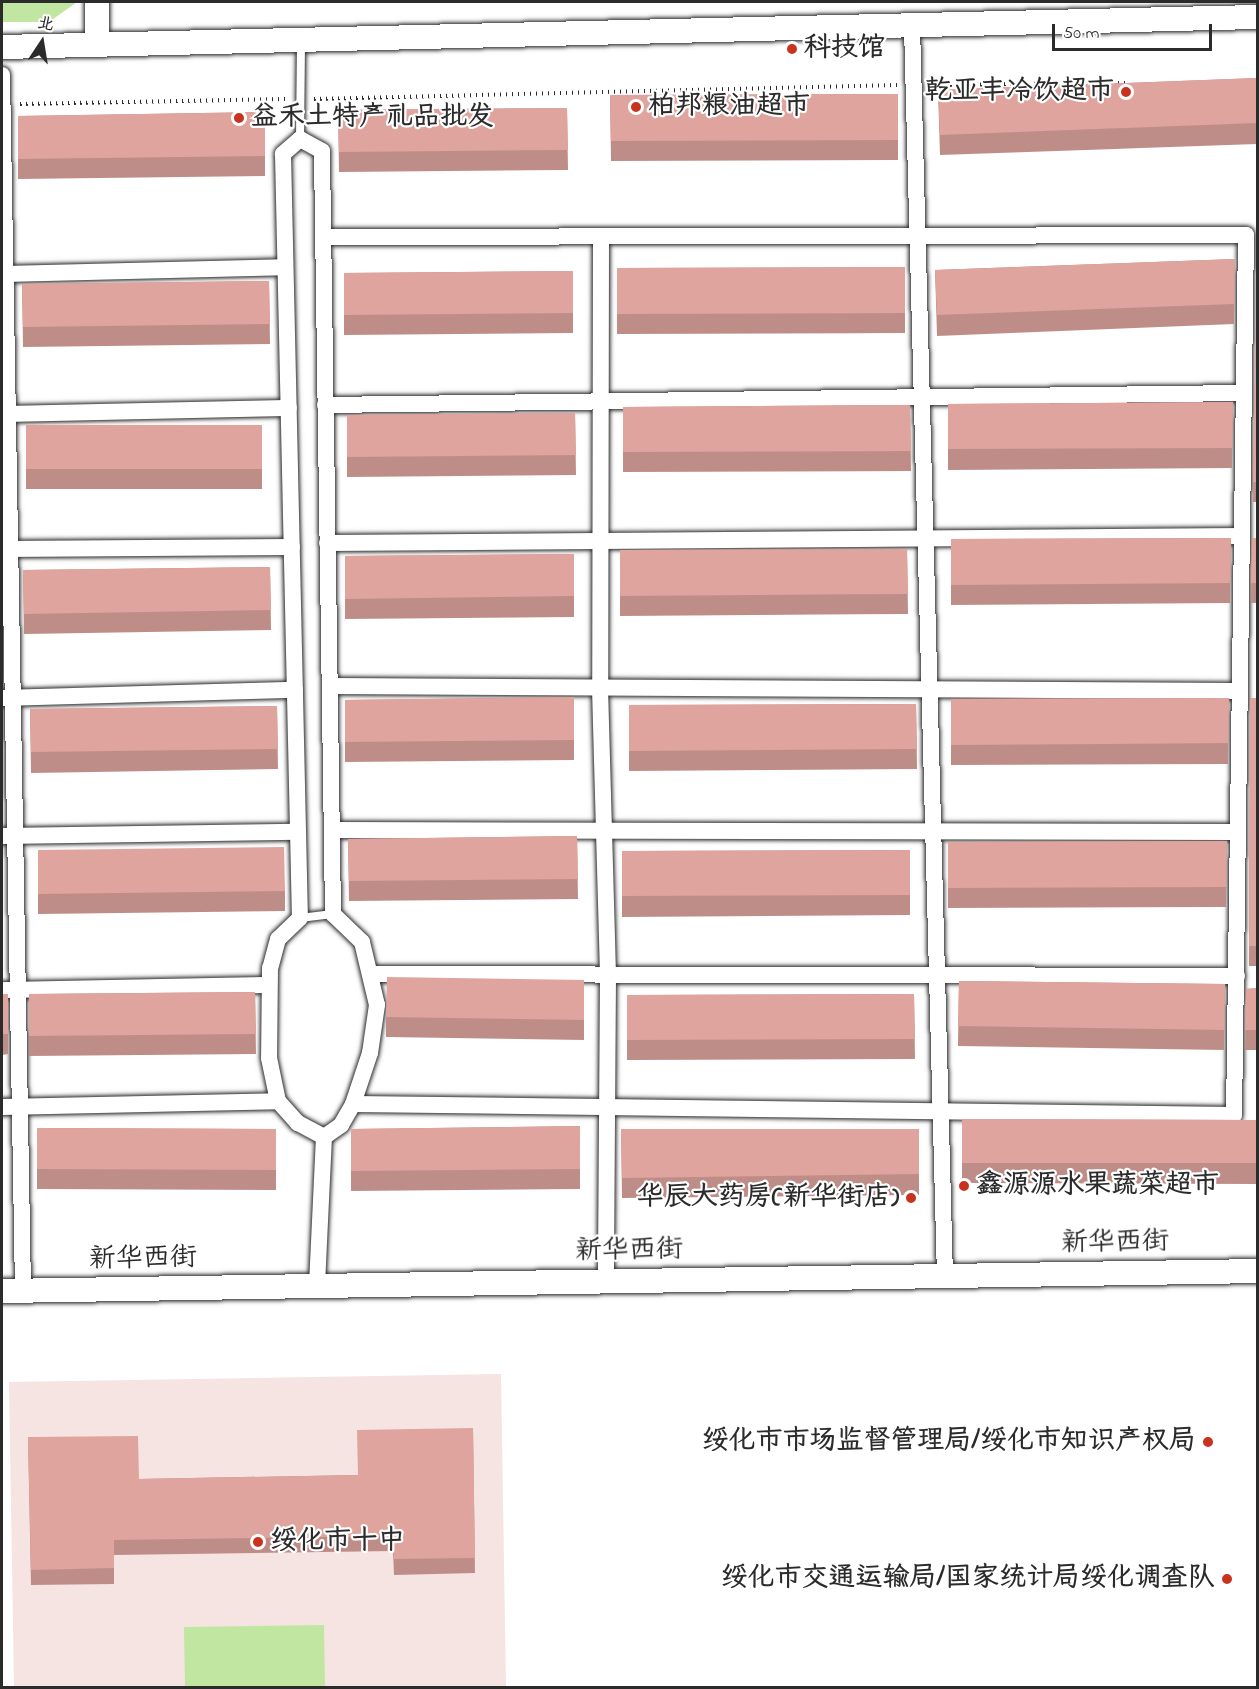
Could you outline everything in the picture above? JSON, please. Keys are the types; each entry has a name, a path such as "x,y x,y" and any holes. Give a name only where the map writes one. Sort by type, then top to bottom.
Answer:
{"main road":[{"path":"97,2 97,44"},
{"path":"2,47 1257,17"},
{"name":"新华西街","path":"12,1291 1257,1271"}],"street":[{"path":"912,26 945,1275"},
{"path":"2,75 5,104 4,414 9,990 19,1107 12,1291"},
{"path":"300,139 322,151 333,914 362,942 377,1005 372,1044 353,1104 341,1125 324,1137 298,1123 278,1101 269,1058 270,968 278,939 300,918 283,153 300,139"},
{"path":"323,237 1246,235 1234,1115 353,1104"},
{"path":"601,236 600,688 605,832 609,1108 606,1281"},
{"path":"4,274 285,267"},
{"path":"325,405 1243,393"},
{"path":"4,414 288,408"},
{"path":"327,543 1241,536"},
{"path":"5,549 292,547"},
{"path":"330,686 1239,691"},
{"path":"7,698 295,690"},
{"path":"332,830 1237,832"},
{"path":"8,836 298,832"},
{"path":"371,974 608,977 1237,976"},
{"path":"9,990 269,985"},
{"path":"2,1107 278,1101"},
{"path":"317,1285 324,1137"}],"lane":[{"path":"300,139 301,39"},
{"path":"300,918 333,914"}],"path":[{"path":"5,104 915,85 1139,83"}],"shaded area":[{"name":"绥化市十中","path":"501,1374 506,1687 14,1687 9,1382"}],"green space":[{"path":"2,2 77,2 49,22 2,22"},
{"path":"324,1625 325,1687 185,1687 184,1627"}],"building":[{"path":"1257,78 1257,123 940,135 938,90"},
{"path":"898,94 898,140 611,141 610,95"},
{"path":"567,108 568,150 339,152 338,110"},
{"path":"265,112 265,156 18,159 18,116"},
{"path":"1235,259 1234,304 937,315 935,270"},
{"path":"1257,264 1257,482 1253,482"},
{"path":"905,267 905,313 617,314 617,268"},
{"path":"573,271 573,313 344,315 344,273"},
{"path":"269,281 270,324 23,327 22,284"},
{"path":"1233,402 1232,448 948,449 948,404"},
{"path":"910,405 911,451 623,452 623,407"},
{"path":"575,413 576,455 347,457 347,415"},
{"path":"26,425 262,425 262,469 26,469"},
{"path":"1231,538 1230,583 951,585 951,539"},
{"path":"1252,538 1257,538 1257,583 1251,583"},
{"path":"907,549 908,594 620,596 620,550"},
{"path":"574,554 574,596 345,599 345,556"},
{"path":"270,567 271,610 24,614 23,570"},
{"path":"574,697 574,740 345,742 345,700"},
{"path":"1229,698 1228,743 951,745 951,699"},
{"path":"1250,698 1257,698 1257,946 1249,946"},
{"path":"916,704 917,749 629,751 629,705"},
{"path":"277,706 278,749 31,752 30,709"},
{"path":"577,836 578,879 349,881 348,839"},
{"path":"1227,841 1226,887 948,888 948,842"},
{"path":"284,847 285,891 38,894 38,850"},
{"path":"910,850 910,895 622,896 622,851"},
{"path":"387,977 584,980 584,1020 386,1017"},
{"path":"959,981 1225,984 1224,1030 958,1026"},
{"path":"1257,988 1257,1120 1256,1030 1245,1030 1246,989"},
{"path":"255,992 256,1034 29,1036 29,994"},
{"path":"2,994 8,994 8,1034 2,1034"},
{"path":"914,994 915,1039 627,1040 627,995"},
{"path":"962,1119 1257,1120 1257,1163 962,1163"},
{"path":"580,1126 580,1169 351,1171 351,1129"},
{"path":"37,1128 276,1129 276,1170 37,1169"},
{"path":"621,1129 919,1129 919,1174 622,1178"},
{"path":"473,1428 475,1558 394,1559 393,1536 114,1540 114,1568 31,1570 28,1437 138,1436 139,1479 358,1475 357,1430"}],"place":[{"name":"科技馆","path":"792,49"},
{"name":"乾亚丰冷饮超市","path":"1126,92"},
{"name":"柏邦粮油超市","path":"636,107"},
{"name":"益禾土特产礼品批发","path":"239,118"},
{"name":"鑫源源水果蔬菜超市","path":"964,1186"},
{"name":"华辰大药房(新华街店)","path":"911,1198"},
{"name":"绥化市市场监督管理局/绥化市知识产权局","path":"1208,1442"},
{"name":"绥化市十中","path":"258,1542"},
{"name":"绥化市交通运输局/国家统计局绥化调查队","path":"1227,1579"}]}
